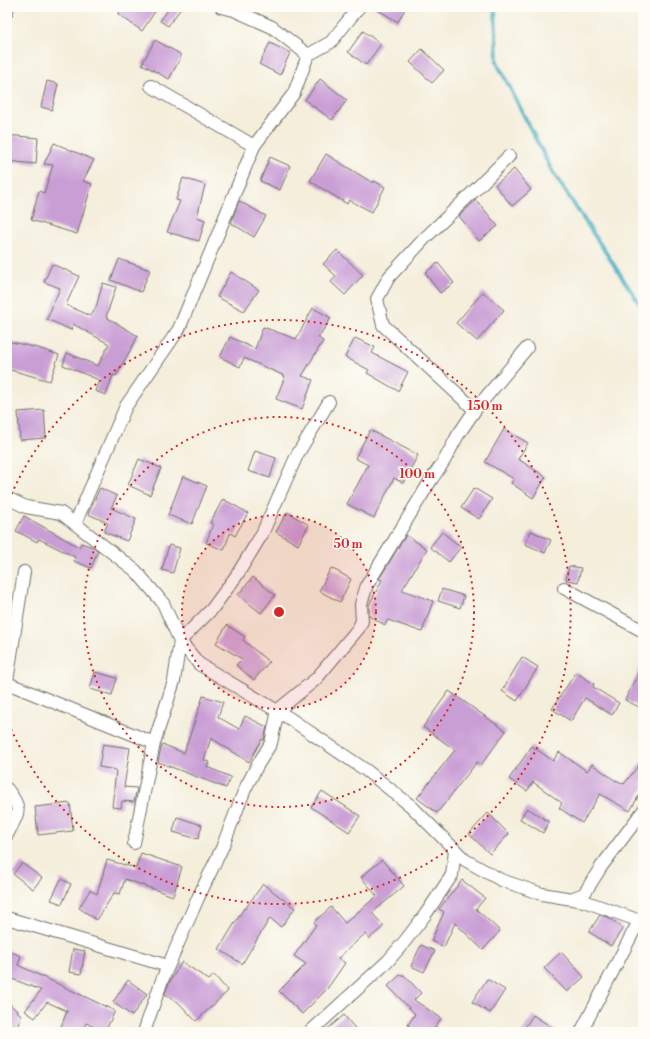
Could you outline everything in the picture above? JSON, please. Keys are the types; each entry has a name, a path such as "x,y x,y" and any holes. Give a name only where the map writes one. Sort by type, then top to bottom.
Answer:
{"street":[{"path":"7,11 8,7"},
{"path":"221,7 234,10 272,27 308,55"},
{"path":"75,524 126,406 179,329 254,146 294,93 308,55 331,42 359,7"},
{"path":"151,86 254,146"},
{"path":"475,410 383,325 377,299 389,277 425,238 509,156"},
{"path":"144,1032 168,966 222,848 246,789 257,766 271,743 278,710 316,679 358,629 362,620 362,604 367,585 444,461 458,435 475,410 527,348"},
{"path":"134,843 154,743 174,681 180,641 212,609 237,575 258,541 298,455 329,402"},
{"path":"7,498 26,507 61,513 136,571 164,603 180,641 199,664 278,710 368,771 411,806 465,860 501,880 542,894 584,901 641,921 581,1032"},
{"path":"24,572 7,682 154,743"},
{"path":"564,588 643,631"},
{"path":"7,789 18,807 18,813 7,835"},
{"path":"573,898 584,894 601,867 643,811"},
{"path":"310,1032 388,961 425,915 452,876 455,851"},
{"path":"7,918 168,966"}],"building":[{"path":"123,7 158,7 142,31 118,14"},
{"path":"170,7 182,7 168,26 160,21"},
{"path":"373,7 406,7 398,22"},
{"path":"363,31 381,44 366,65 348,52"},
{"path":"155,40 180,54 180,59 169,79 142,64"},
{"path":"270,43 290,53 280,75 259,64"},
{"path":"422,49 444,70 432,83 410,62"},
{"path":"320,79 347,100 332,120 305,100"},
{"path":"47,81 58,84 52,110 41,107"},
{"path":"7,135 38,138 36,164 7,161"},
{"path":"54,143 94,160 83,181 92,184 77,234 31,220 39,191 44,193 53,165 44,164"},
{"path":"326,154 373,183 374,181 385,187 372,212 349,200 347,204 310,181"},
{"path":"270,157 290,166 280,190 260,181"},
{"path":"514,169 531,190 512,206 495,185"},
{"path":"183,178 205,185 197,217 205,220 199,241 167,232 180,201 176,200"},
{"path":"476,200 498,226 479,241 459,216"},
{"path":"239,201 266,216 254,237 231,223"},
{"path":"337,250 363,275 345,295 331,282 336,276 323,264"},
{"path":"119,259 150,270 141,292 111,280"},
{"path":"438,263 454,283 440,293 425,273"},
{"path":"52,264 79,276 66,305 91,316 96,307 103,283 116,287 106,317 138,336 116,376 113,375 106,395 95,391 99,380 63,365 67,353 98,366 109,344 73,324 71,330 47,319 60,288 44,282"},
{"path":"231,272 259,290 244,311 217,297"},
{"path":"483,292 504,310 477,341 456,323"},
{"path":"313,308 331,318 318,338 323,341 302,376 313,380 302,409 276,399 285,376 244,358 240,367 220,357 230,337 255,349 263,327 296,339"},
{"path":"355,338 375,347 372,353 408,372 398,391 367,373 369,370 345,357"},
{"path":"7,341 38,348 59,355 50,381 7,369"},
{"path":"44,410 46,438 20,440 18,412"},
{"path":"504,429 528,443 518,459 546,477 533,498 511,483 514,479 485,462"},
{"path":"370,430 418,455 403,483 394,478 374,518 347,504 368,465 355,458"},
{"path":"255,451 276,458 270,478 248,471"},
{"path":"139,459 161,468 150,495 128,485"},
{"path":"183,476 207,486 192,524 168,515"},
{"path":"100,488 117,496 111,508 136,519 127,541 104,532 108,523 88,514"},
{"path":"474,488 492,499 479,519 461,508"},
{"path":"223,499 248,513 235,536 230,533 224,550 206,543 213,524 210,523"},
{"path":"287,512 309,525 298,545 276,532"},
{"path":"24,516 79,547 81,543 93,547 98,551 91,568 74,561 75,557 39,539 37,542 16,531"},
{"path":"531,531 551,540 545,553 525,544"},
{"path":"442,532 461,547 449,562 430,547"},
{"path":"406,535 427,549 402,590 433,601 422,632 388,620 385,625 369,616 369,605 382,580 379,579"},
{"path":"169,545 180,548 173,573 162,570"},
{"path":"569,566 581,568 578,582 566,580"},
{"path":"331,568 351,579 340,602 319,591"},
{"path":"253,577 275,595 261,613 238,595"},
{"path":"442,589 464,596 460,608 438,601"},
{"path":"227,625 245,637 243,640 269,662 254,680 236,665 242,659 216,643"},
{"path":"522,657 538,667 517,701 502,691"},
{"path":"643,663 643,709 625,700"},
{"path":"95,672 117,678 112,695 90,689"},
{"path":"576,672 594,684 593,687 619,703 612,715 585,698 571,721 552,709"},
{"path":"449,691 506,731 481,765 477,762 437,813 417,798 455,750 423,727"},
{"path":"203,696 223,702 218,717 239,729 245,716 267,727 264,740 262,739 249,762 211,738 204,760 209,762 207,767 231,777 226,788 158,762 162,744 184,753"},
{"path":"103,744 130,748 124,787 137,788 134,802 122,801 121,808 112,807 116,770 99,767"},
{"path":"532,746 553,761 559,752 587,771 592,764 616,781 624,784 643,760 643,788 630,811 600,794 582,823 559,808 562,803 533,782 527,791 509,779"},
{"path":"322,791 360,816 349,832 311,807"},
{"path":"70,803 73,831 38,835 35,807"},
{"path":"527,808 549,822 543,833 520,819"},
{"path":"488,813 509,834 490,854 469,834"},
{"path":"177,817 202,825 198,839 173,832"},
{"path":"141,853 182,867 173,896 125,879 120,894 114,893 97,920 79,908 90,890 97,894 107,860 136,868"},
{"path":"382,860 404,886 372,913 384,926 369,939 365,934 338,958 345,963 327,989 302,1014 279,991 306,964 294,956 316,925 314,922 331,907 345,923 377,896 361,877"},
{"path":"22,863 42,878 33,889 13,874"},
{"path":"61,879 71,884 62,904 51,900"},
{"path":"462,880 485,898 476,909 500,931 483,950 455,923 444,947 431,941 444,912 439,909"},
{"path":"263,884 295,908 281,927 270,918 242,964 219,949 244,908 245,909"},
{"path":"600,915 608,917 623,928 611,946 589,932"},
{"path":"421,945 435,951 424,972 411,966"},
{"path":"73,949 85,951 81,974 69,972"},
{"path":"7,950 21,956 18,965 115,1011 105,1032 86,1023 82,1032 59,1032 67,1011 47,1002 35,1018 25,1011 41,990 7,977"},
{"path":"561,952 584,977 567,992 544,968"},
{"path":"182,962 209,980 214,975 228,991 196,1021 178,1002 165,994 169,983"},
{"path":"400,975 404,975 421,993 414,1000 441,1018 432,1032 418,1032 408,1025 415,1014 388,986"},
{"path":"487,979 505,990 490,1013 472,1002"},
{"path":"128,980 147,994 132,1016 113,1002"},
{"path":"7,1001 21,1015 18,1032 7,1032"},
{"path":"344,1015 358,1032 324,1032"},
{"path":"533,1015 559,1032 522,1032"}],"waterway":[{"path":"495,7 497,62 552,171 643,309"}]}
